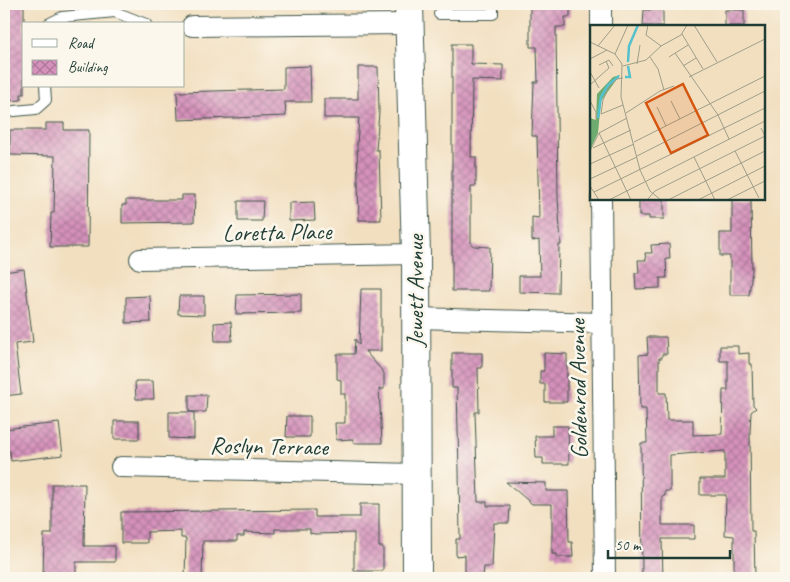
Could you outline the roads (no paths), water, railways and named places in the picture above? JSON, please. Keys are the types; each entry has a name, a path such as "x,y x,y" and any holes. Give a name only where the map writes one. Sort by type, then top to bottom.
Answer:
{"main road":[{"name":"Jewett Avenue","path":"408,14 416,254 415,474 417,578"}],"street":[{"path":"601,4 601,25"},
{"path":"188,26 408,14"},
{"name":"Goldenrod Avenue","path":"602,200 605,578"},
{"name":"Loretta Place","path":"140,259 416,254"},
{"path":"416,318 602,323"},
{"name":"Roslyn Terrace","path":"121,467 415,474"}],"lane":[{"path":"439,14 493,14 493,4"},
{"path":"52,22 62,17 116,12 141,22"},
{"path":"4,112 36,109 46,100 45,88"}]}
